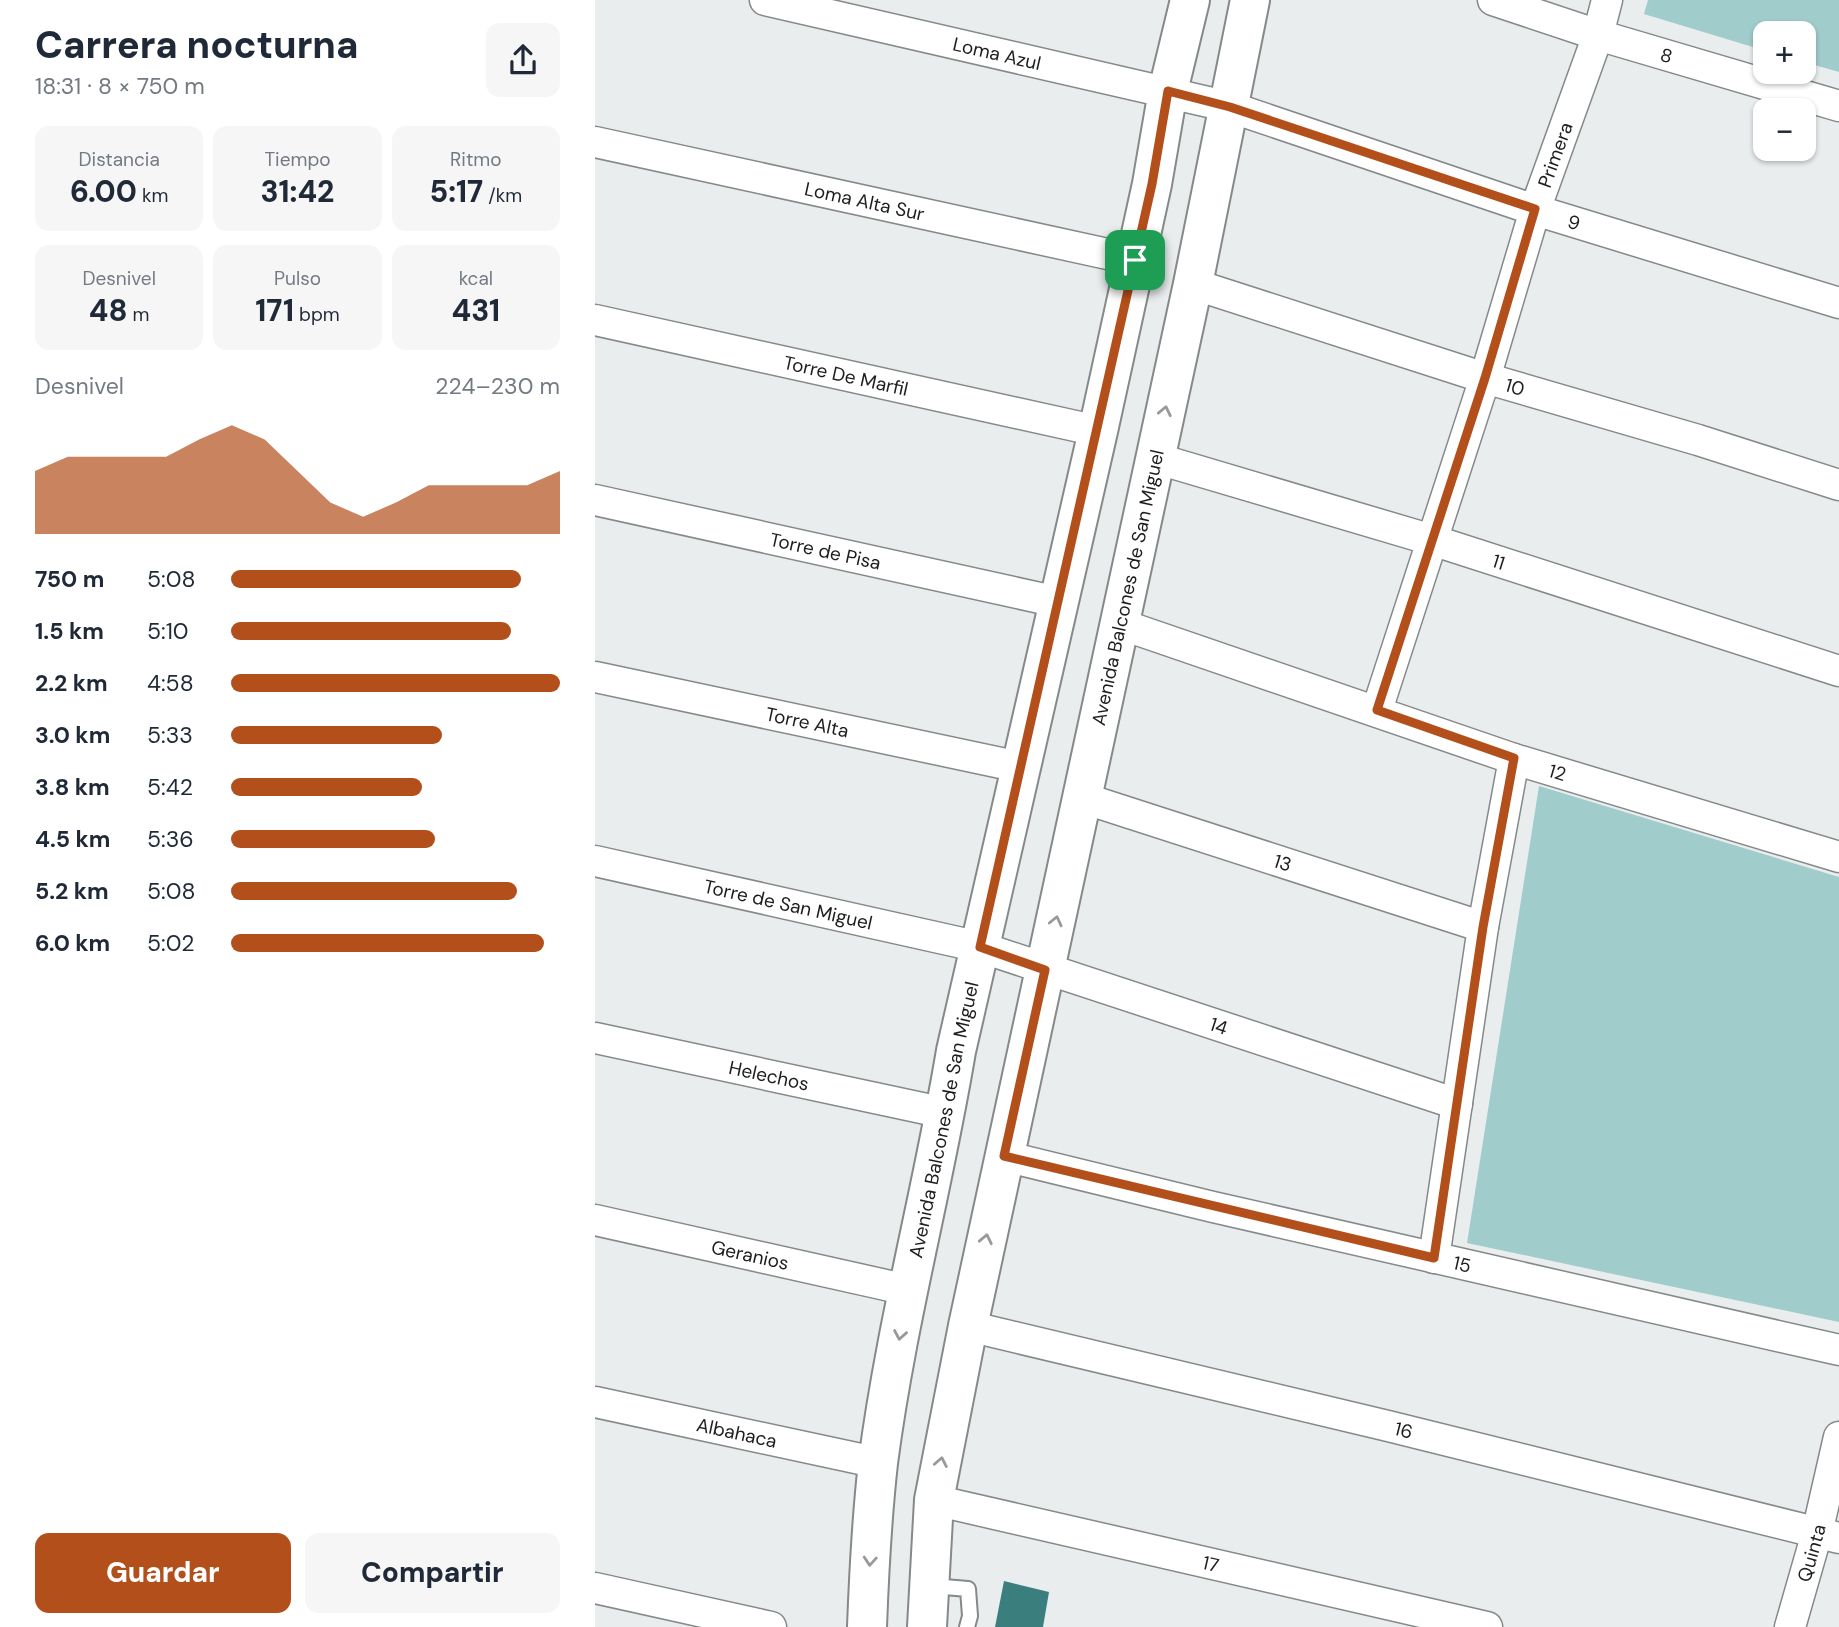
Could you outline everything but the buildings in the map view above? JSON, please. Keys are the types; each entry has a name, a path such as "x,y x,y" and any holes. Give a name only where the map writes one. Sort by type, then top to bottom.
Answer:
{"street":[{"name":"Loma Azul","path":"765,0 1230,107"},
{"name":"Avenida Balcones de San Miguel","path":"866,1627 879,1462 908,1290 946,1113 956,1051 1098,431 1152,184 1168,91 1190,0"},
{"name":"Avenida Balcones de San Miguel","path":"927,1627 934,1500 968,1326 1193,284 1250,0"},
{"name":"8","path":"1493,0 1598,35 1839,106"},
{"name":"Primera","path":"1377,710 1485,378 1535,209 1598,35 1607,0"},
{"name":"9","path":"1230,107 1535,209 1839,303"},
{"name":"Loma Alta Sur","path":"595,142 1135,260"},
{"name":"10","path":"1193,284 1485,378 1698,440 1839,485"},
{"name":"Torre De Marfil","path":"595,320 1098,431"},
{"name":"11","path":"1155,458 1432,540 1839,671"},
{"name":"Torre de Pisa","path":"595,500 1058,602"},
{"name":"12","path":"1120,624 1514,758 1839,857"},
{"name":"Torre Alta","path":"595,677 1020,767"},
{"path":"1434,1258 1483,927 1514,758"},
{"name":"13","path":"1083,798 1483,927"},
{"name":"Torre de San Miguel","path":"595,861 980,947"},
{"name":"14","path":"980,947 1457,1104"},
{"name":"Helechos","path":"595,1038 946,1113"},
{"name":"15","path":"1004,1156 1839,1350"},
{"name":"Geranios","path":"595,1220 908,1290"},
{"name":"16","path":"968,1326 1374,1422 1828,1536"},
{"name":"Albahaca","path":"595,1402 879,1462"},
{"name":"Quinta","path":"1790,1627 1828,1536 1839,1437"},
{"name":"17","path":"934,1500 1487,1627"},
{"path":"595,1588 771,1627"}],"lane":[{"path":"928,1586 968,1589 971,1616 967,1627"}],"shaded area":[{"path":"1648,0 1839,0 1839,72 1816,65 1816,21 1753,21 1753,47 1644,14"},
{"path":"1539,786 1839,877 1839,1322 1467,1243"}],"route":[{"path":"1168,91 1230,107 1535,209 1485,378 1377,710 1514,758 1483,927 1434,1258 1004,1156 1045,970 980,947 1135,260 1152,184 1168,91"}]}
